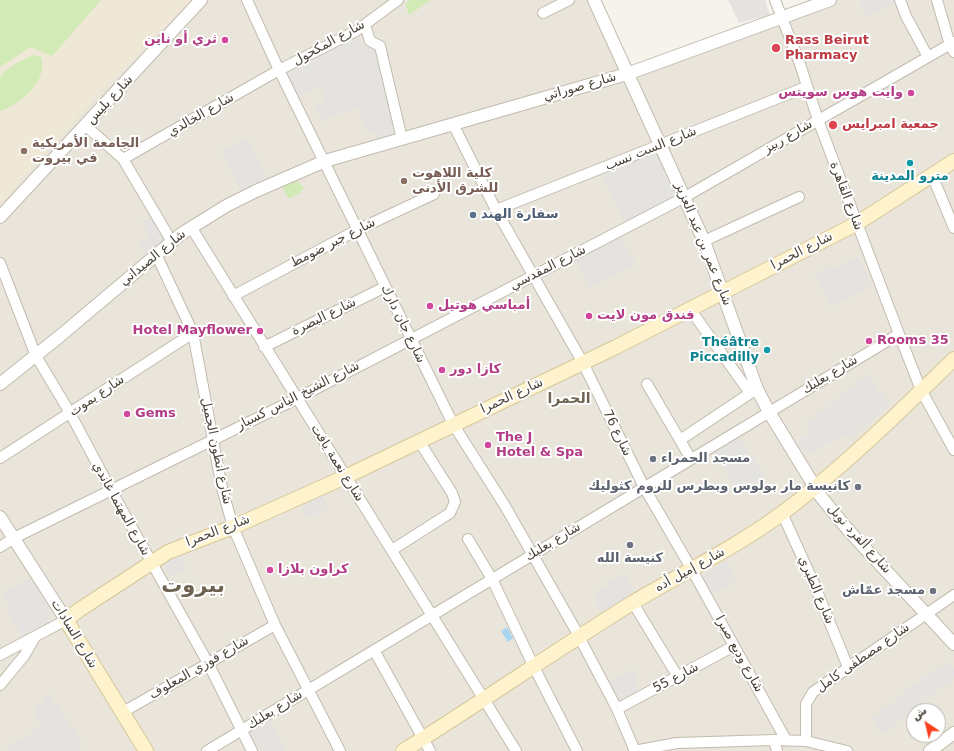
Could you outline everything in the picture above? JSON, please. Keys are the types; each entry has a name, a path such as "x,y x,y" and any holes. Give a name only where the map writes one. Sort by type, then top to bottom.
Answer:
{"main road":[{"name":"شارع الحمرا","path":"66,620 151,563 185,544 233,527 345,477 583,363 856,224 954,161"},
{"name":"شارع إميل أده","path":"403,751 534,667 579,636 691,568 735,545 782,513 861,448 954,358"},
{"name":"شارع السادات","path":"66,620 123,712 143,750"}],"street":[{"name":"شارع بليس","path":"0,217 202,0"},
{"name":"شارع جان دارك","path":"247,0 279,70 453,424 505,506 579,636 617,709 634,751"},
{"name":"شارع المكحول","path":"279,70 365,25 398,0"},
{"path":"543,13 569,0"},
{"name":"شارع عمر بن عبد العزيز","path":"594,0 704,241 723,292 753,391 769,412 814,486"},
{"name":"شارع القاهرة","path":"776,0 856,224 921,390 954,450"},
{"name":"شارع صوراتي","path":"325,161 627,74 830,0"},
{"path":"900,0 906,16 928,57"},
{"path":"937,0 953,46"},
{"path":"365,25 370,40 380,46 402,139"},
{"name":"شارع ربيز","path":"685,197 928,57 953,46"},
{"name":"شارع الخالدي","path":"123,159 279,70"},
{"name":"شارع الست نسب","path":"496,210 806,87"},
{"name":"شارع 76","path":"453,124 496,210 583,363 644,487 691,568"},
{"path":"86,126 123,159 172,242"},
{"name":"شارع الصيداني","path":"0,384 36,356 190,227 250,194 325,161"},
{"path":"932,175 954,228"},
{"name":"شارع جبر ضومط","path":"233,296 357,230 434,194"},
{"name":"شارع المقدسي","path":"410,338 685,197"},
{"path":"704,241 799,197"},
{"name":"شارع نعمة يافت","path":"190,227 516,751"},
{"name":"شارع أنطون الجميل","path":"156,254 193,333 222,488 233,527 275,625 340,751"},
{"name":"شارع المهتما غاندي","path":"0,263 36,356 70,413 110,490 208,663 252,751"},
{"name":"شارع البصرة","path":"264,347 385,287"},
{"path":"680,440 753,391 690,309"},
{"name":"شارع يموت","path":"0,458 193,333"},
{"name":"شارع بعلبك","path":"207,751 899,334"},
{"name":"شارع الشيخ الياس كسبار","path":"0,547 14,538 110,490 296,399 410,338"},
{"path":"648,384 691,459"},
{"path":"392,550 450,513 455,502 452,493 419,441"},
{"name":"شارع ألفرد نوبل","path":"814,486 849,531 927,613 954,644"},
{"name":"شارع الطبري","path":"782,513 812,579 848,667"},
{"name":"شارع السادات","path":"0,517 66,620"},
{"path":"468,539 492,579 534,667 577,751"},
{"name":"شارع وديع صبرا","path":"691,568 786,740"},
{"name":"شارع مصطفى كامل","path":"806,741 805,710 808,699 820,686 954,595"},
{"path":"633,603 678,676"},
{"path":"0,655 66,620"},
{"name":"شارع فوزي المعلوف","path":"123,712 275,625"},
{"path":"0,685 24,656 35,637"},
{"name":"شارع 55","path":"617,709 734,646"},
{"path":"374,650 430,751"},
{"path":"934,750 954,733"},
{"path":"774,740 777,751"},
{"path":"634,751 682,743 786,740 806,741 847,751"}],"shaded area":[{"path":"0,0 594,0 627,73 830,0 954,0 954,751 0,751"},
{"name":"الجامعة الأمريكية في بيروت","path":"0,0 191,0 95,98 0,204"},
{"path":"728,0 765,0 770,15 739,23"},
{"path":"860,0 894,0 895,3 866,16"},
{"path":"358,36 364,46 375,46 396,132 377,139 374,131 369,132 357,107 323,121 315,106 326,100 319,86 298,96 284,72"},
{"path":"247,138 269,180 241,191 221,150"},
{"path":"655,151 678,195 624,222 601,174"},
{"path":"154,215 166,238 163,246 147,259 139,245 147,238 148,233 143,221"},
{"path":"622,237 636,264 589,287 576,260"},
{"path":"857,257 872,284 832,307 815,273 832,264 835,269"},
{"path":"868,373 879,391 890,403 850,439 844,434 805,455 797,442 812,433 806,424"},
{"path":"740,437 765,477 740,493 714,453"},
{"path":"322,495 328,509 307,518 301,506"},
{"path":"181,555 186,569 169,577 163,564"},
{"path":"726,561 736,580 712,594 704,580 706,574"},
{"path":"625,573 638,595 604,616 593,595 608,586 606,581"},
{"path":"29,577 50,610 48,621 23,637 10,614 3,592"},
{"path":"947,662 954,668 954,678 922,703 906,703 906,715 882,734 872,719 908,689"},
{"path":"634,668 638,685 637,691 619,699 609,682"},
{"path":"49,694 84,745 75,751 4,751 43,725 33,713"},
{"path":"270,721 287,751 260,751 250,733"}],"green space":[{"path":"0,0 101,0 52,56 30,47 0,67"},
{"path":"411,0 431,0 409,15 405,4"},
{"path":"33,55 41,57 41,74 37,83 24,97 8,108 0,111 0,79 2,75 14,65"},
{"path":"295,179 304,188 301,192 289,199 282,186"}],"water":[{"path":"507,627 513,638 508,642 501,631"}],"place":[{"name":"ثري أو ناين","path":"225,40"},
{"name":"Rass Beirut Pharmacy","path":"776,48"},
{"name":"وايت هوس سويتس","path":"911,93"},
{"name":"جمعية امبرايس","path":"833,125"},
{"name":"الجامعة الأمريكية في بيروت","path":"24,151"},
{"name":"مترو المدينة","path":"910,163"},
{"name":"كلية اللاهوت للشرق الأدنى","path":"404,181"},
{"name":"سفارة الهند","path":"473,215"},
{"name":"أمباسي هوتيل","path":"430,306"},
{"name":"فندق مون لايت","path":"589,316"},
{"name":"Hotel Mayflower","path":"260,331"},
{"name":"Rooms 35","path":"869,341"},
{"name":"Théâtre Piccadilly","path":"767,350"},
{"name":"كازا دور","path":"442,370"},
{"name":"Gems","path":"127,414"},
{"name":"The J Hotel & Spa","path":"488,445"},
{"name":"مسجد الحمراء","path":"653,459"},
{"name":"كانيسة مار بولوس وبطرس للروم كثوليك","path":"858,487"},
{"name":"كنيسة الله","path":"630,545"},
{"name":"كراون بلازا","path":"270,570"},
{"name":"مسجد عمّاش","path":"933,591"}],"district":[{"name":"الحمرا","path":"569,399"},
{"name":"بيروت","path":"193,587"}]}
